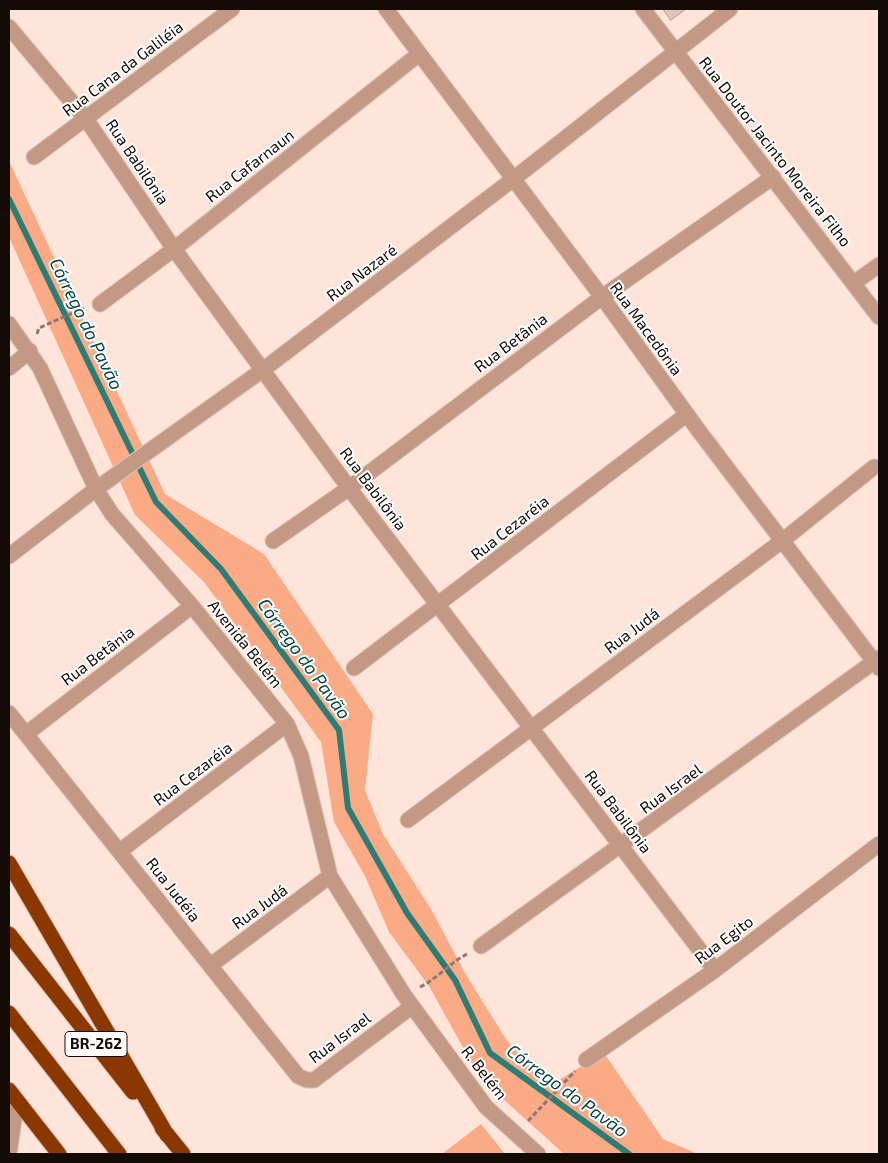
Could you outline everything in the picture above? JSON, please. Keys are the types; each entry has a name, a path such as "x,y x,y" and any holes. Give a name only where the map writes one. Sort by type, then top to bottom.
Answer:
{"highway":[{"path":"9,863 167,1135"},
{"name":"BR-262","path":"9,934 183,1154"},
{"name":"BR-262","path":"9,1013 120,1154"},
{"path":"13,1095 59,1154"}],"street":[{"name":"Rua Cana da Galiléia","path":"34,158 232,9"},
{"name":"Rua Macedônia","path":"386,9 512,180 602,297 686,414 782,541 878,663"},
{"name":"Rua Doutor Jacinto Moreira Filho","path":"643,9 879,318"},
{"name":"Rua Nazaré","path":"9,556 100,486 264,369 512,180 730,9"},
{"name":"Rua Babilônia","path":"9,27 86,119 174,249 264,369 349,488 715,970"},
{"name":"Rua Cafarnaun","path":"100,304 174,249 420,54"},
{"name":"Rua Betânia","path":"273,541 349,488 602,297 773,177"},
{"path":"854,283 879,265"},
{"name":"Avenida Belém","path":"9,324 30,351 40,368 100,486 128,534 192,606 287,724 301,756 330,876 411,1007"},
{"path":"9,368 30,351"},
{"name":"Rua Cezaréia","path":"354,668 439,605 686,414"},
{"name":"Rua Judá","path":"408,820 782,541 874,467"},
{"name":"Rua Betânia","path":"26,734 192,606"},
{"name":"Rua Israel","path":"481,946 878,663"},
{"name":"Rua Judéia","path":"9,712 298,1076 307,1080 314,1080"},
{"name":"Rua Cezaréia","path":"120,851 287,724"},
{"name":"Rua Egito","path":"586,1060 715,970 879,844"},
{"name":"Rua Judá","path":"210,965 330,876"},
{"name":"Rua Israel","path":"314,1080 411,1007"},
{"name":"R. Belém","path":"411,1007 486,1107 538,1154"},
{"path":"9,1154 13,1095"}],"path":[{"path":"39,328 73,311"},
{"path":"437,978 458,959"},
{"path":"524,1126 586,1060"}],"shaded area":[{"path":"9,161 165,494 264,554 373,714 365,790 383,834 431,909 465,973 506,1039 547,1087 604,1053 663,1139 698,1154 564,1154 480,1078 429,986 389,932 365,876 334,822 321,742 204,582 135,515 9,237"},
{"path":"481,1124 505,1154 442,1154"}],"building":[{"path":"663,9 686,9 671,20"}],"waterway":[{"name":"Córrego do Pavão","path":"9,199 156,502 221,569 339,730 348,808 407,913 455,980 490,1053 629,1154"}]}
